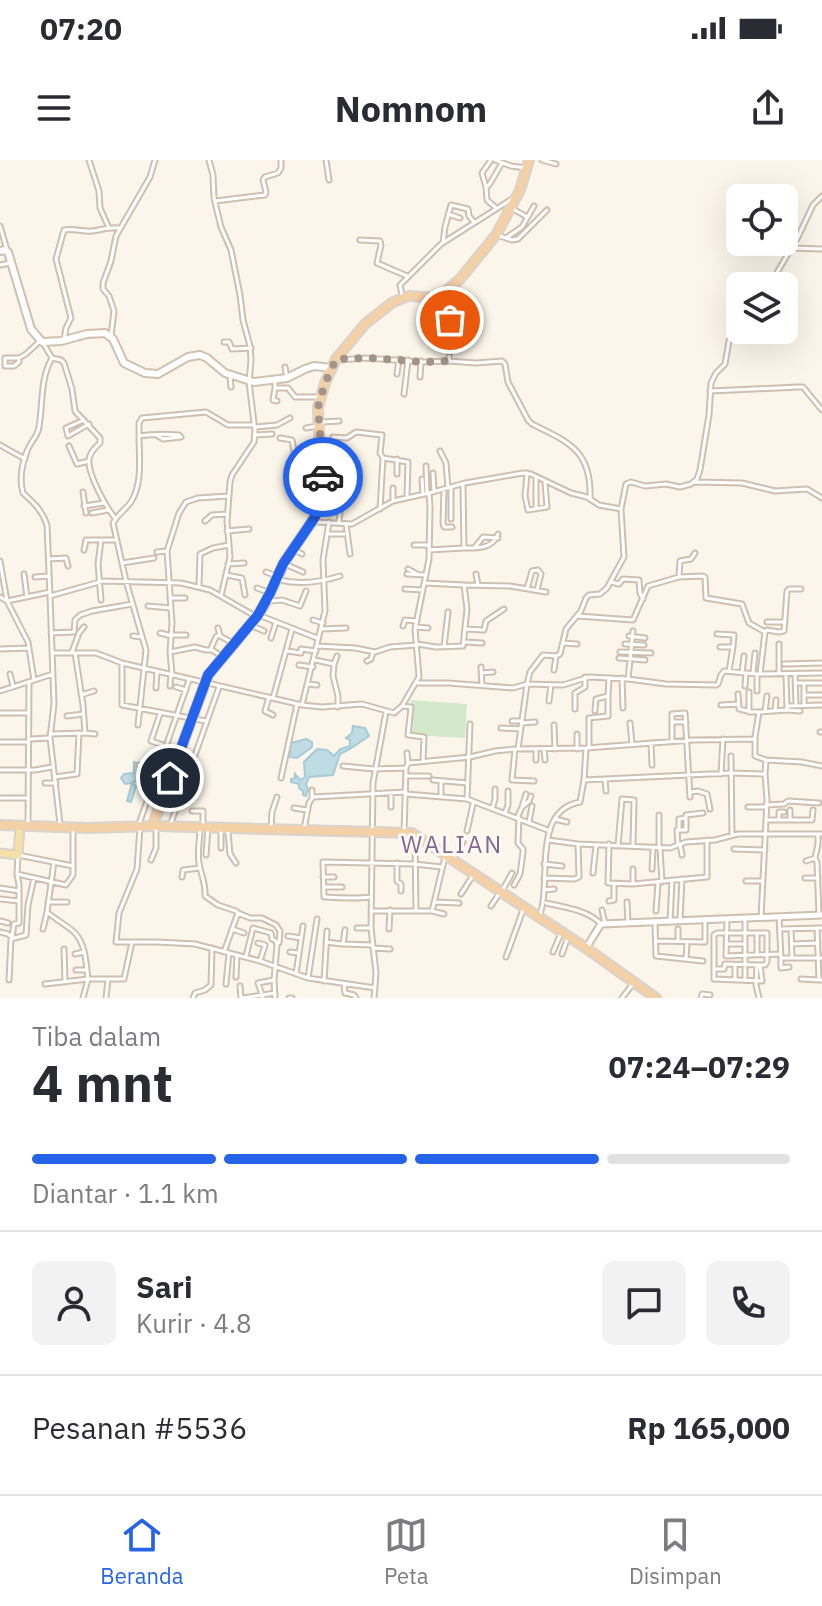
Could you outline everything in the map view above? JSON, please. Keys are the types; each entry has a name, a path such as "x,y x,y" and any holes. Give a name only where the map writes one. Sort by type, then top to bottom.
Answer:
{"highway":[{"path":"155,824 204,682 255,619 283,564 320,504 323,467 318,424 320,397 334,364 371,318 393,302 403,297 441,296 460,279 496,235 516,197 528,164"},
{"path":"0,825 73,828 155,824 170,827 415,834 656,998"}],"main road":[{"path":"4,250 31,329 41,342 105,333 111,336 124,363 150,375 161,373 188,357 200,355 230,376 249,382 275,384 308,368 334,364"},
{"path":"0,853 18,855 24,826"}],"street":[{"path":"89,160 99,191 100,208 109,228"},
{"path":"111,336 114,311 102,285 120,228 150,177 155,160"},
{"path":"209,160 215,201 231,250 251,348 249,382 255,435 254,442 232,477 227,514 228,564 221,596"},
{"path":"215,201 265,195 263,180 278,173 281,160"},
{"path":"326,160 329,180"},
{"path":"496,208 487,200 482,173 493,160 528,164"},
{"path":"542,160 556,164"},
{"path":"486,187 505,162"},
{"path":"798,234 813,205 822,196"},
{"path":"403,297 400,286 443,243 516,197"},
{"path":"443,243 451,205 469,210 474,222"},
{"path":"506,238 522,227 534,206"},
{"path":"510,207 527,217"},
{"path":"496,235 515,240 520,238 547,210"},
{"path":"448,214 460,218"},
{"path":"64,340 71,318 56,259 64,231 67,228 90,231 120,228"},
{"path":"1,229 4,250"},
{"path":"360,240 380,241 377,263 409,277"},
{"path":"798,248 822,249"},
{"path":"0,265 10,263"},
{"path":"441,296 440,314 451,323 449,361"},
{"path":"19,358 41,342 52,358 64,363 75,411 98,434 100,441 90,454 90,471 104,503 115,518"},
{"path":"224,342 229,342 232,349 251,348"},
{"path":"694,482 700,470 713,377 726,362 729,344"},
{"path":"52,358 43,377 38,432 27,450 21,479 22,489 45,517 48,530 54,712 50,736 60,827"},
{"path":"334,364 399,359 476,363 502,361 508,382 528,420 565,442 585,461 590,499"},
{"path":"397,374 399,359"},
{"path":"404,394 408,360"},
{"path":"420,377 421,361"},
{"path":"285,367 287,378"},
{"path":"230,376 231,387"},
{"path":"277,401 273,400 275,384 288,388 295,397 320,397"},
{"path":"710,391 803,387 822,410"},
{"path":"138,725 146,650 113,525 115,518 130,502 140,473 139,423 142,418 198,412 208,413 228,425 277,425 290,418"},
{"path":"84,420 66,428 68,436 89,424"},
{"path":"306,428 339,421"},
{"path":"333,437 347,438 356,432 382,434 380,509"},
{"path":"255,435 272,434"},
{"path":"139,436 156,435 179,435 181,437 163,439 156,435"},
{"path":"280,438 292,440 294,451 321,450"},
{"path":"0,445 25,459"},
{"path":"69,446 77,464 89,461"},
{"path":"440,451 446,463 451,519"},
{"path":"383,458 408,462 407,498"},
{"path":"397,459 397,474"},
{"path":"52,653 96,653 122,663 315,707 362,704 394,713 416,683 419,670 416,627 429,548 426,466"},
{"path":"323,467 337,467"},
{"path":"428,493 433,473"},
{"path":"311,523 353,523 393,501 513,473 536,476 599,505 621,509"},
{"path":"527,473 525,496 528,510 547,507 545,482"},
{"path":"536,476 536,509"},
{"path":"422,479 428,493"},
{"path":"554,670 566,629 588,597 602,592 611,582 624,557 621,509 629,482 645,486 666,484 680,487 694,482 742,483 775,491 807,489 822,498"},
{"path":"312,483 322,484"},
{"path":"463,484 464,548"},
{"path":"393,488 393,501"},
{"path":"447,488 443,526 452,527"},
{"path":"83,492 86,513"},
{"path":"170,686 172,635 167,551 179,513 186,502 228,496"},
{"path":"84,506 104,503"},
{"path":"339,522 341,503"},
{"path":"92,513 108,510"},
{"path":"205,521 212,515 227,514"},
{"path":"281,778 323,623 326,606 323,560 329,522"},
{"path":"346,524 350,554"},
{"path":"227,531 249,529"},
{"path":"327,534 344,534"},
{"path":"414,545 474,548 491,544 498,536 483,537 474,548"},
{"path":"84,550 86,540 116,540"},
{"path":"101,540 98,564 101,600"},
{"path":"199,586 200,554 229,545"},
{"path":"293,549 302,554"},
{"path":"157,552 167,551"},
{"path":"679,577 680,561 691,559 695,553"},
{"path":"49,559 66,558 68,566"},
{"path":"122,563 154,558"},
{"path":"0,561 7,601 29,648 32,681 28,713 28,798 24,826"},
{"path":"228,564 244,563"},
{"path":"283,564 303,572"},
{"path":"527,589 532,571 538,570 541,574 537,590"},
{"path":"408,571 426,575"},
{"path":"266,572 290,582 324,581 340,576"},
{"path":"24,574 27,597"},
{"path":"476,574 478,585"},
{"path":"226,575 242,578 245,595"},
{"path":"35,577 49,576"},
{"path":"577,616 633,620 648,586 679,577 704,576 706,598 742,604 749,623 765,632 782,631 785,629 787,591 801,589"},
{"path":"78,579 80,587"},
{"path":"611,582 619,584 623,579 639,580 643,599"},
{"path":"69,580 71,590"},
{"path":"0,597 7,601 99,582 187,583 221,596 255,619 264,631"},
{"path":"425,583 510,586 546,592"},
{"path":"317,646 373,652 394,646 463,646 467,603 464,585"},
{"path":"257,588 268,597 300,606 306,591"},
{"path":"405,589 423,590"},
{"path":"170,598 185,598"},
{"path":"85,733 74,653 75,620 80,615 132,604"},
{"path":"148,606 171,608"},
{"path":"466,629 484,630 486,621 504,609"},
{"path":"444,647 448,612"},
{"path":"255,619 276,622 319,639"},
{"path":"313,620 323,623"},
{"path":"403,626 405,620 417,621"},
{"path":"271,638 276,622"},
{"path":"767,622 785,622"},
{"path":"51,633 77,632 84,627"},
{"path":"416,627 428,628"},
{"path":"218,628 219,635"},
{"path":"321,629 346,628"},
{"path":"273,715 265,711 292,629"},
{"path":"757,674 765,632"},
{"path":"160,633 186,635"},
{"path":"717,634 734,635 729,671"},
{"path":"219,635 234,644"},
{"path":"211,650 219,635"},
{"path":"628,679 631,635 645,638"},
{"path":"133,636 142,637"},
{"path":"465,642 482,643"},
{"path":"563,643 577,644"},
{"path":"625,644 644,645"},
{"path":"779,644 779,673"},
{"path":"170,652 195,647 211,650 223,657"},
{"path":"720,647 733,647"},
{"path":"0,649 29,648"},
{"path":"286,651 316,651"},
{"path":"367,661 373,652"},
{"path":"620,652 651,653"},
{"path":"755,653 757,691"},
{"path":"337,656 333,676 338,707"},
{"path":"534,781 512,780 527,684 530,672 542,656 556,656"},
{"path":"744,656 745,686"},
{"path":"619,658 645,660"},
{"path":"314,660 334,664"},
{"path":"122,663 122,705 207,721"},
{"path":"416,683 513,688 527,684 563,685 585,677 716,685 722,672 729,671 822,673 821,663 784,664"},
{"path":"807,664 808,673"},
{"path":"299,665 313,667"},
{"path":"482,685 481,670 493,672"},
{"path":"156,688 157,671"},
{"path":"10,674 13,687"},
{"path":"0,691 53,674"},
{"path":"786,674 787,708"},
{"path":"795,674 796,705"},
{"path":"575,709 575,693 585,687 585,677"},
{"path":"189,678 138,827 137,869 119,913 116,941 188,943 260,961 308,978 375,988"},
{"path":"539,917 544,903 544,864 550,831 556,818 569,805 580,802 588,719 608,716 609,678"},
{"path":"622,678 623,708"},
{"path":"796,683 822,683"},
{"path":"804,683 804,705"},
{"path":"308,684 317,685"},
{"path":"549,701 551,685"},
{"path":"170,827 219,686"},
{"path":"176,687 186,690"},
{"path":"81,695 94,691"},
{"path":"748,711 749,692"},
{"path":"738,694 740,710 759,712 796,705 822,705"},
{"path":"804,695 822,695"},
{"path":"595,711 597,698 608,696"},
{"path":"765,711 767,696"},
{"path":"775,711 776,700"},
{"path":"721,705 739,704"},
{"path":"76,706 83,705"},
{"path":"402,706 411,707 408,735 424,737 423,761"},
{"path":"787,708 800,711"},
{"path":"160,712 151,741 166,746"},
{"path":"374,998 376,973 371,928 371,831 374,769 386,712"},
{"path":"759,712 755,756 822,766"},
{"path":"0,713 28,713"},
{"path":"672,741 672,714 684,713 689,794 697,791 707,794 710,809"},
{"path":"67,716 84,714"},
{"path":"512,721 535,722"},
{"path":"672,722 686,722"},
{"path":"630,723 632,744"},
{"path":"467,799 470,724"},
{"path":"554,725 555,749"},
{"path":"501,728 521,729"},
{"path":"55,777 77,774 79,733"},
{"path":"0,742 95,734"},
{"path":"577,734 577,749"},
{"path":"721,774 723,739"},
{"path":"343,766 374,769 517,749 577,749 687,740 755,739"},
{"path":"651,743 652,765"},
{"path":"536,749 536,760"},
{"path":"544,749 545,760"},
{"path":"404,832 407,753"},
{"path":"731,756 732,835"},
{"path":"761,918 766,760"},
{"path":"139,765 186,782"},
{"path":"0,770 54,767"},
{"path":"584,780 765,774"},
{"path":"406,776 429,776"},
{"path":"605,779 606,791"},
{"path":"433,780 468,783"},
{"path":"441,781 441,796"},
{"path":"45,783 56,783"},
{"path":"492,809 495,789"},
{"path":"304,829 312,790"},
{"path":"182,791 192,796"},
{"path":"505,813 508,791"},
{"path":"391,793 391,807"},
{"path":"312,798 406,793 467,799 550,831"},
{"path":"514,885 520,874 523,852 518,843 518,818 522,807 529,801 528,795"},
{"path":"271,829 271,815 277,797"},
{"path":"0,798 28,798"},
{"path":"618,845 621,800 632,799 633,846"},
{"path":"748,807 784,804 787,801 819,803"},
{"path":"467,831 473,802"},
{"path":"529,822 532,806"},
{"path":"294,808 307,810"},
{"path":"790,810 790,820"},
{"path":"765,820 812,820 813,810"},
{"path":"192,811 203,811 206,855"},
{"path":"779,820 779,812 784,812"},
{"path":"550,813 567,822"},
{"path":"679,830 686,830 688,814 703,813"},
{"path":"656,911 660,882 659,815"},
{"path":"682,855 677,831 679,819 686,818"},
{"path":"151,860 156,847 155,824"},
{"path":"204,827 198,856 206,884 206,898 250,918 262,918 276,925 280,931 275,995 242,998 240,986"},
{"path":"17,874 67,885 73,875 73,828"},
{"path":"221,848 224,828"},
{"path":"224,828 228,856 236,863"},
{"path":"283,840 284,829"},
{"path":"415,834 416,911"},
{"path":"544,903 585,914 603,924 821,915 815,858 820,834 732,835 670,848 548,840"},
{"path":"609,844 608,883 633,884 708,876 707,840"},
{"path":"432,911 442,867 463,842"},
{"path":"544,878 579,877 578,844"},
{"path":"593,873 597,844"},
{"path":"652,869 653,847"},
{"path":"734,849 765,850"},
{"path":"9,980 14,924 19,923 18,855 73,866"},
{"path":"806,861 815,858"},
{"path":"43,929 54,862"},
{"path":"324,903 323,862 442,867"},
{"path":"397,863 397,881 401,884 401,891"},
{"path":"544,864 562,866"},
{"path":"182,877 183,870 200,868"},
{"path":"633,869 633,884"},
{"path":"461,894 474,873"},
{"path":"491,906 512,873"},
{"path":"323,877 334,877"},
{"path":"0,932 12,937 24,937 34,878"},
{"path":"805,878 818,878"},
{"path":"680,920 682,879"},
{"path":"670,921 672,880"},
{"path":"746,881 763,881"},
{"path":"609,901 614,900 614,884"},
{"path":"324,887 342,887"},
{"path":"0,888 19,891"},
{"path":"544,890 554,889"},
{"path":"324,897 371,897"},
{"path":"0,899 19,901"},
{"path":"48,902 67,902"},
{"path":"434,902 459,903"},
{"path":"627,902 628,923"},
{"path":"408,903 408,911"},
{"path":"506,957 525,907"},
{"path":"389,929 390,910"},
{"path":"586,948 603,924 602,910"},
{"path":"371,911 432,911 444,914"},
{"path":"47,912 79,939 88,979 83,998"},
{"path":"226,984 227,952 238,913"},
{"path":"779,917 781,968 789,967"},
{"path":"745,918 745,980"},
{"path":"308,978 317,919"},
{"path":"714,969 724,969 727,919"},
{"path":"0,921 8,923"},
{"path":"655,923 705,921"},
{"path":"656,941 705,942 705,921"},
{"path":"655,923 656,956 703,961"},
{"path":"296,974 303,926"},
{"path":"246,957 254,928 270,933 277,943"},
{"path":"357,928 371,928"},
{"path":"780,929 820,928 820,980 801,979"},
{"path":"232,929 244,933"},
{"path":"678,929 678,941"},
{"path":"791,929 792,959"},
{"path":"343,944 345,930"},
{"path":"324,981 327,931"},
{"path":"757,933 757,954"},
{"path":"553,952 565,934"},
{"path":"562,954 565,934"},
{"path":"725,964 766,964 767,934 714,935 714,979 764,980 758,965"},
{"path":"288,936 301,938"},
{"path":"45,984 125,978 132,942"},
{"path":"326,942 390,949"},
{"path":"686,959 687,942"},
{"path":"258,943 265,945 260,961"},
{"path":"792,944 818,943"},
{"path":"726,944 745,944"},
{"path":"193,998 195,993 211,985 212,948"},
{"path":"64,949 65,982"},
{"path":"75,954 84,952"},
{"path":"290,952 299,953"},
{"path":"726,956 767,954 792,959 820,958"},
{"path":"236,977 237,955"},
{"path":"735,965 735,980"},
{"path":"758,965 756,981 759,998"},
{"path":"76,970 87,970"},
{"path":"106,998 108,979"},
{"path":"262,996 258,983 274,980"},
{"path":"622,998 634,982"},
{"path":"344,984 345,993 356,998"},
{"path":"701,998 702,994 710,994"}],"green space":[{"path":"411,700 467,704 465,738 409,735"}],"water":[{"path":"353,726 365,728 369,736 340,754 333,775 309,777 306,796 303,795 299,784 291,782 291,779 295,778 295,774 300,780 305,777 304,762 317,749 327,750 334,756 340,749 350,746 350,740 346,738 352,733"},
{"path":"306,739 312,742 312,747 297,758 289,757 291,743"},
{"path":"134,762 139,764 142,773 139,780 125,784 121,778 124,774 134,773"},
{"path":"132,783 136,786 131,802 127,801"}],"way so far":[{"path":"323,477 317,415 320,397 336,359 449,361 450,320"}],"district":[{"name":"WALIAN","path":"452,844"}],"route":[{"path":"170,778 208,675 258,615 283,564 315,517 323,477"}]}
